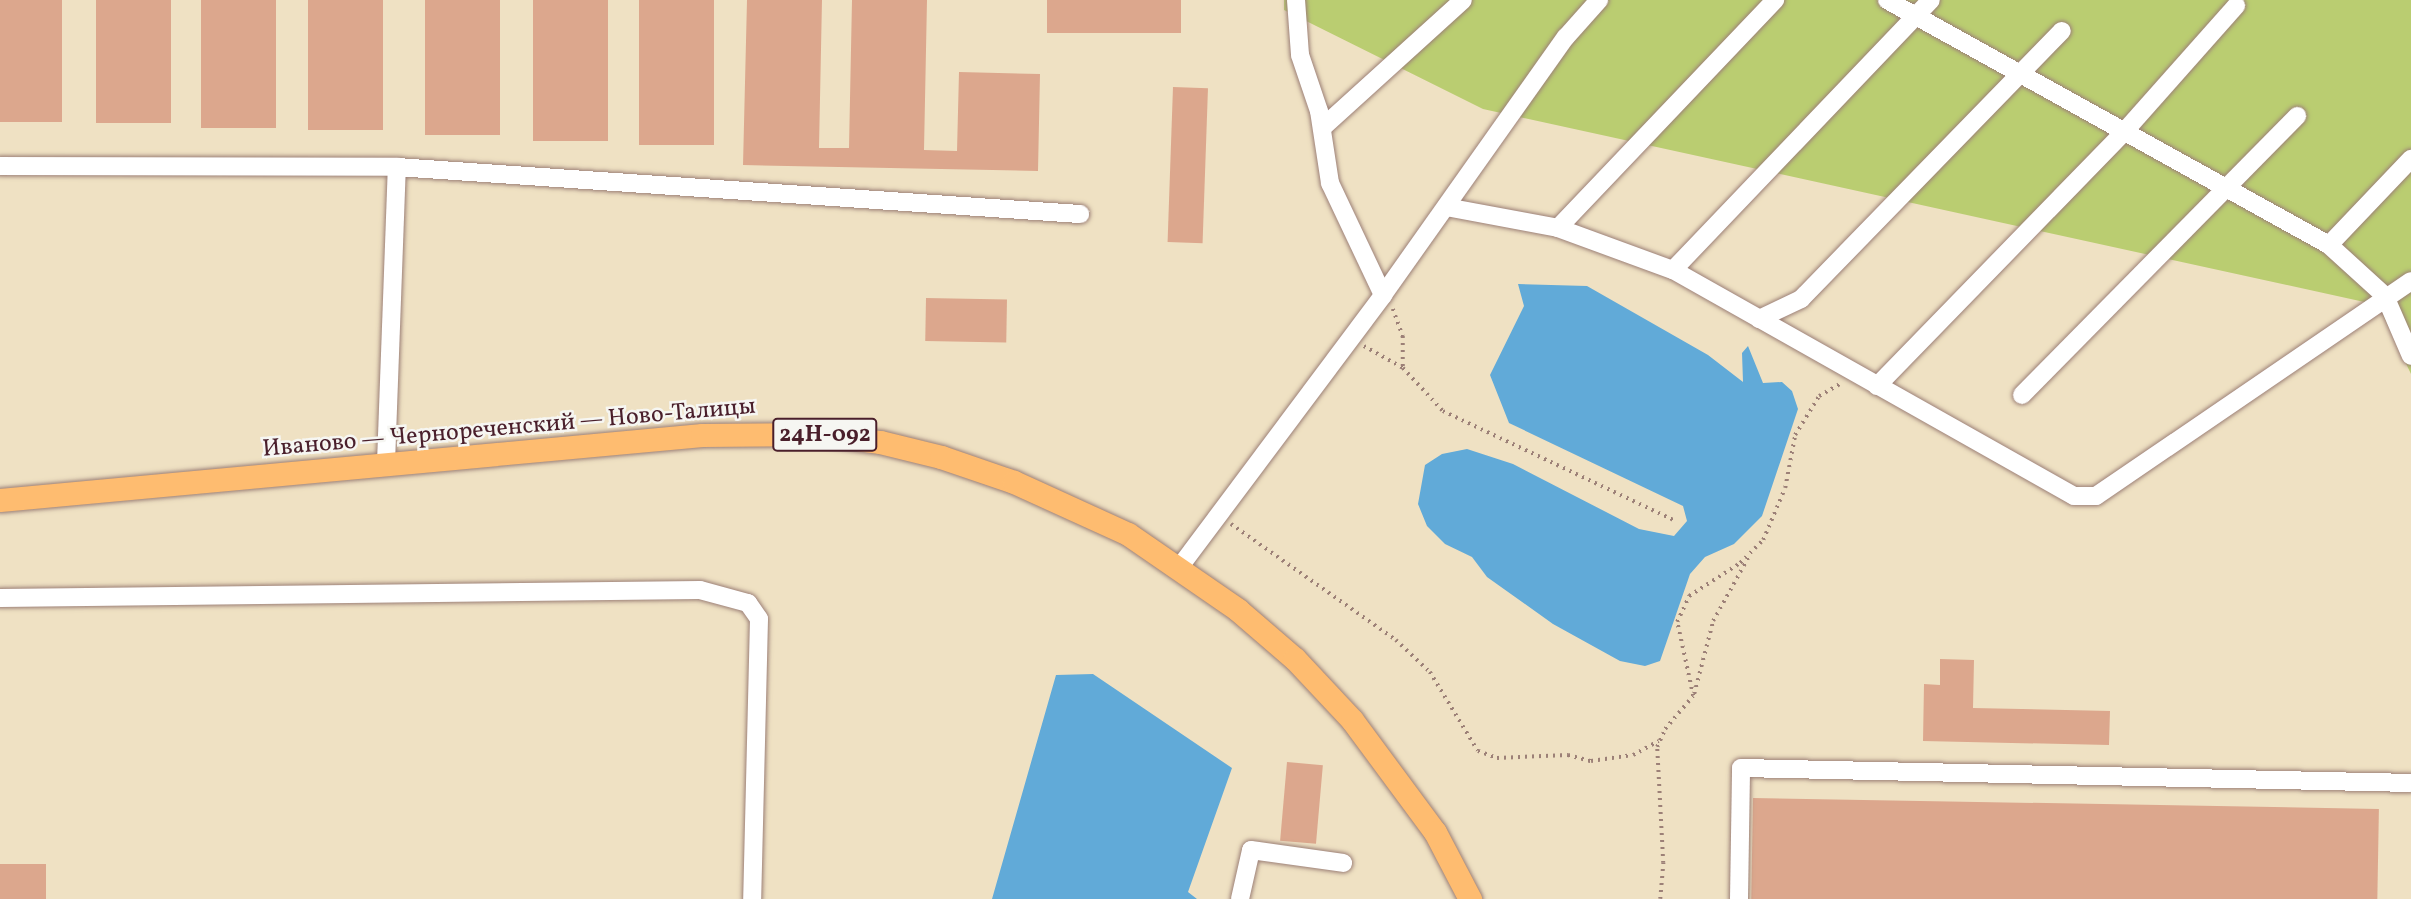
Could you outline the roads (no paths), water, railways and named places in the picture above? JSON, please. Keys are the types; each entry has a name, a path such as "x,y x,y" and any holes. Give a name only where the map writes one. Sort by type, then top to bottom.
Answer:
{"main road":[{"name":"Иваново — Чернореченский — Ново-Талицы","path":"0,499 702,435 819,434 880,442 942,457 1059,501 1128,534 1179,568 1295,659 1352,720 1435,832 1470,899"}],"street":[{"path":"1296,0 1300,55 1322,128 1330,183 1383,295"},
{"path":"1322,128 1463,0"},
{"path":"1179,568 1383,295 1566,37 1599,0"},
{"path":"1558,228 1776,0"},
{"path":"1888,0 2329,245 2385,296 2411,356"},
{"path":"1674,270 1931,0"},
{"path":"1871,383 2124,132 2236,6"},
{"path":"1759,319 1801,299 2062,31"},
{"path":"2022,395 2230,188 2297,116"},
{"path":"2329,245 2411,159"},
{"path":"0,166 397,167 1080,214"},
{"path":"386,463 397,167"},
{"path":"1446,207 1558,228 1674,270 2074,496 2096,496 2385,296 2411,281"},
{"path":"0,598 700,590 748,603 759,619 752,899"},
{"path":"1739,899 1741,768 2411,783"},
{"path":"1240,899 1251,850 1343,863"}],"water":[{"path":"1518,284 1587,286 1708,355 1743,382 1742,353 1748,346 1763,383 1782,382 1792,391 1798,409 1762,516 1734,544 1705,557 1690,574 1660,661 1645,666 1620,661 1553,624 1487,577 1472,557 1445,544 1427,526 1418,504 1425,465 1442,454 1467,449 1513,464 1639,529 1674,536 1687,521 1683,506 1509,423 1490,375 1524,306"},
{"path":"1093,674 1232,768 1188,892 1197,899 992,899 1056,675"}]}
